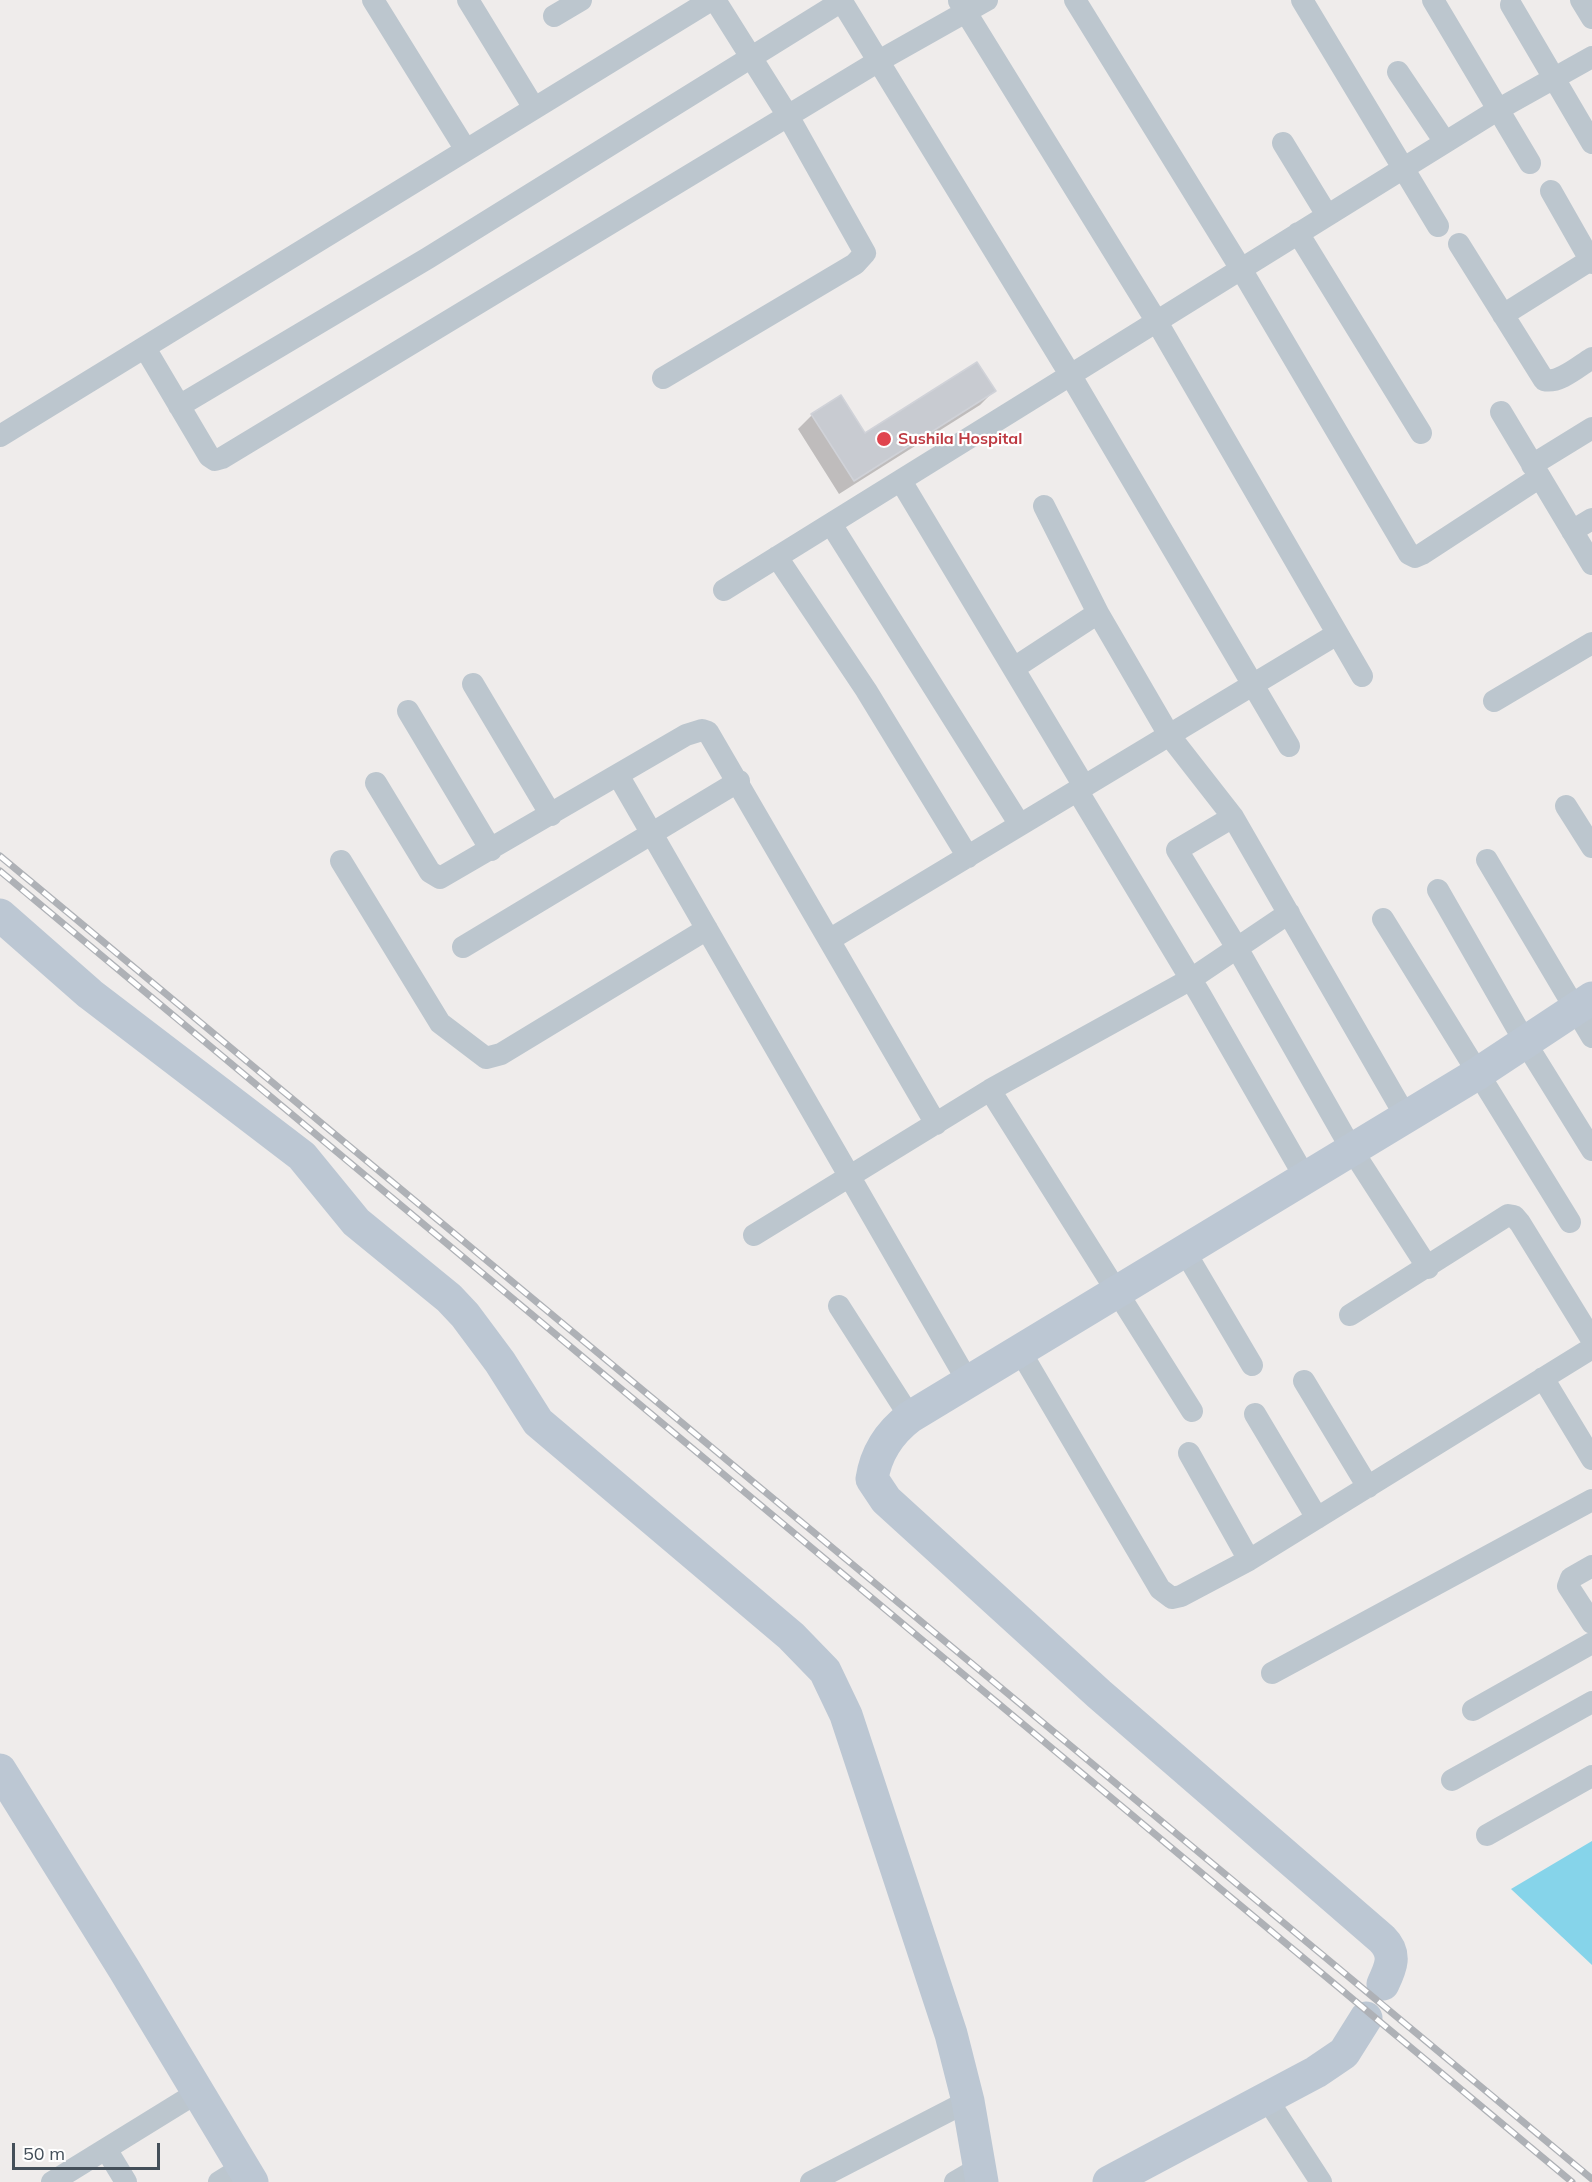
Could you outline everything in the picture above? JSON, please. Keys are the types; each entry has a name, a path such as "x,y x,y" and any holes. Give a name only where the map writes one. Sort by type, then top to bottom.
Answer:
{"street":[{"path":"374,0 466,150"},
{"path":"468,0 534,108"},
{"path":"554,16 581,0"},
{"path":"0,436 711,0"},
{"path":"663,378 862,259 865,253 788,116 715,0"},
{"path":"145,348 209,456 215,460 222,458 877,62 962,6 987,0"},
{"path":"1075,0 1241,269 1409,554 1415,557 1422,554 1592,428"},
{"path":"1302,0 1438,226"},
{"path":"1433,0 1530,163"},
{"path":"1581,0 1592,18"},
{"path":"179,406 428,258 842,1 877,62 1071,376 1289,746"},
{"path":"1511,5 1592,143"},
{"path":"962,6 1156,322 1362,676"},
{"path":"724,590 1445,142 1592,57"},
{"path":"1398,72 1445,142"},
{"path":"1283,143 1327,215"},
{"path":"1503,315 1591,261 1551,191"},
{"path":"1298,233 1421,433"},
{"path":"1459,244 1544,380 1550,382 1559,378 1592,358"},
{"path":"1501,412 1592,564"},
{"path":"901,480 1014,668 1306,1179"},
{"path":"1044,506 1098,613 1169,735 1233,817 1406,1117"},
{"path":"1572,531 1592,519"},
{"path":"831,524 1020,825"},
{"path":"777,557 866,690 968,857"},
{"path":"1014,668 1098,613"},
{"path":"829,940 1337,634"},
{"path":"1494,701 1592,643"},
{"path":"473,684 551,815"},
{"path":"408,711 491,850"},
{"path":"376,783 435,876 440,878 449,875 686,735 702,730 708,732 714,737 936,1124"},
{"path":"618,776 708,928 967,1380"},
{"path":"463,947 739,781"},
{"path":"1566,806 1592,847"},
{"path":"1233,817 1177,850 1237,948 1352,1150 1428,1268"},
{"path":"1487,860 1583,1003 1592,1037"},
{"path":"341,861 440,1023 486,1058 501,1054 708,928"},
{"path":"1438,890 1525,1042 1592,1150"},
{"path":"754,1234 990,1090 1191,979 1289,913"},
{"path":"0,915 90,994 302,1156 356,1222 449,1298 465,1315 500,1362 538,1422 791,1636 825,1671 846,1715 951,2034 968,2102 972,2177"},
{"path":"1383,920 1570,1222"},
{"path":"1383,1984 1392,1964 1392,1953 1383,1939 1099,1694 877,1490 872,1479 874,1468 887,1438 910,1417 1117,1289 1306,1179 1478,1074 1583,1003"},
{"path":"990,1090 1117,1289 1192,1412"},
{"path":"1350,1316 1428,1268 1501,1218 1514,1216 1592,1340"},
{"path":"1184,1250 1252,1365"},
{"path":"838,1306 910,1417"},
{"path":"1019,1349 1165,1595 1181,1596 1249,1560 1592,1348"},
{"path":"1543,1378 1592,1459"},
{"path":"1304,1381 1368,1486"},
{"path":"1255,1414 1317,1518"},
{"path":"1189,1453 1249,1560"},
{"path":"1272,1673 1592,1500"},
{"path":"1592,1566 1571,1578 1568,1586 1592,1623"},
{"path":"1473,1710 1592,1642"},
{"path":"1452,1780 1592,1702"},
{"path":"0,1770 198,2092 238,2177"},
{"path":"1487,1835 1592,1776"},
{"path":"1108,2182 1316,2072 1344,2053 1366,2018"},
{"path":"52,2182 198,2092"},
{"path":"1267,2098 1321,2182"},
{"path":"812,2182 968,2102"},
{"path":"106,2149 126,2182"}],"water":[{"path":"1592,1841 1592,1965 1511,1889"}],"building":[{"path":"977,362 996,391 854,481 811,414 841,395 865,433"}],"railway":[{"path":"0,856 1592,2179"},
{"path":"0,871 1572,2182"}],"place":[{"name":"Sushila Hospital","path":"884,439"}]}
